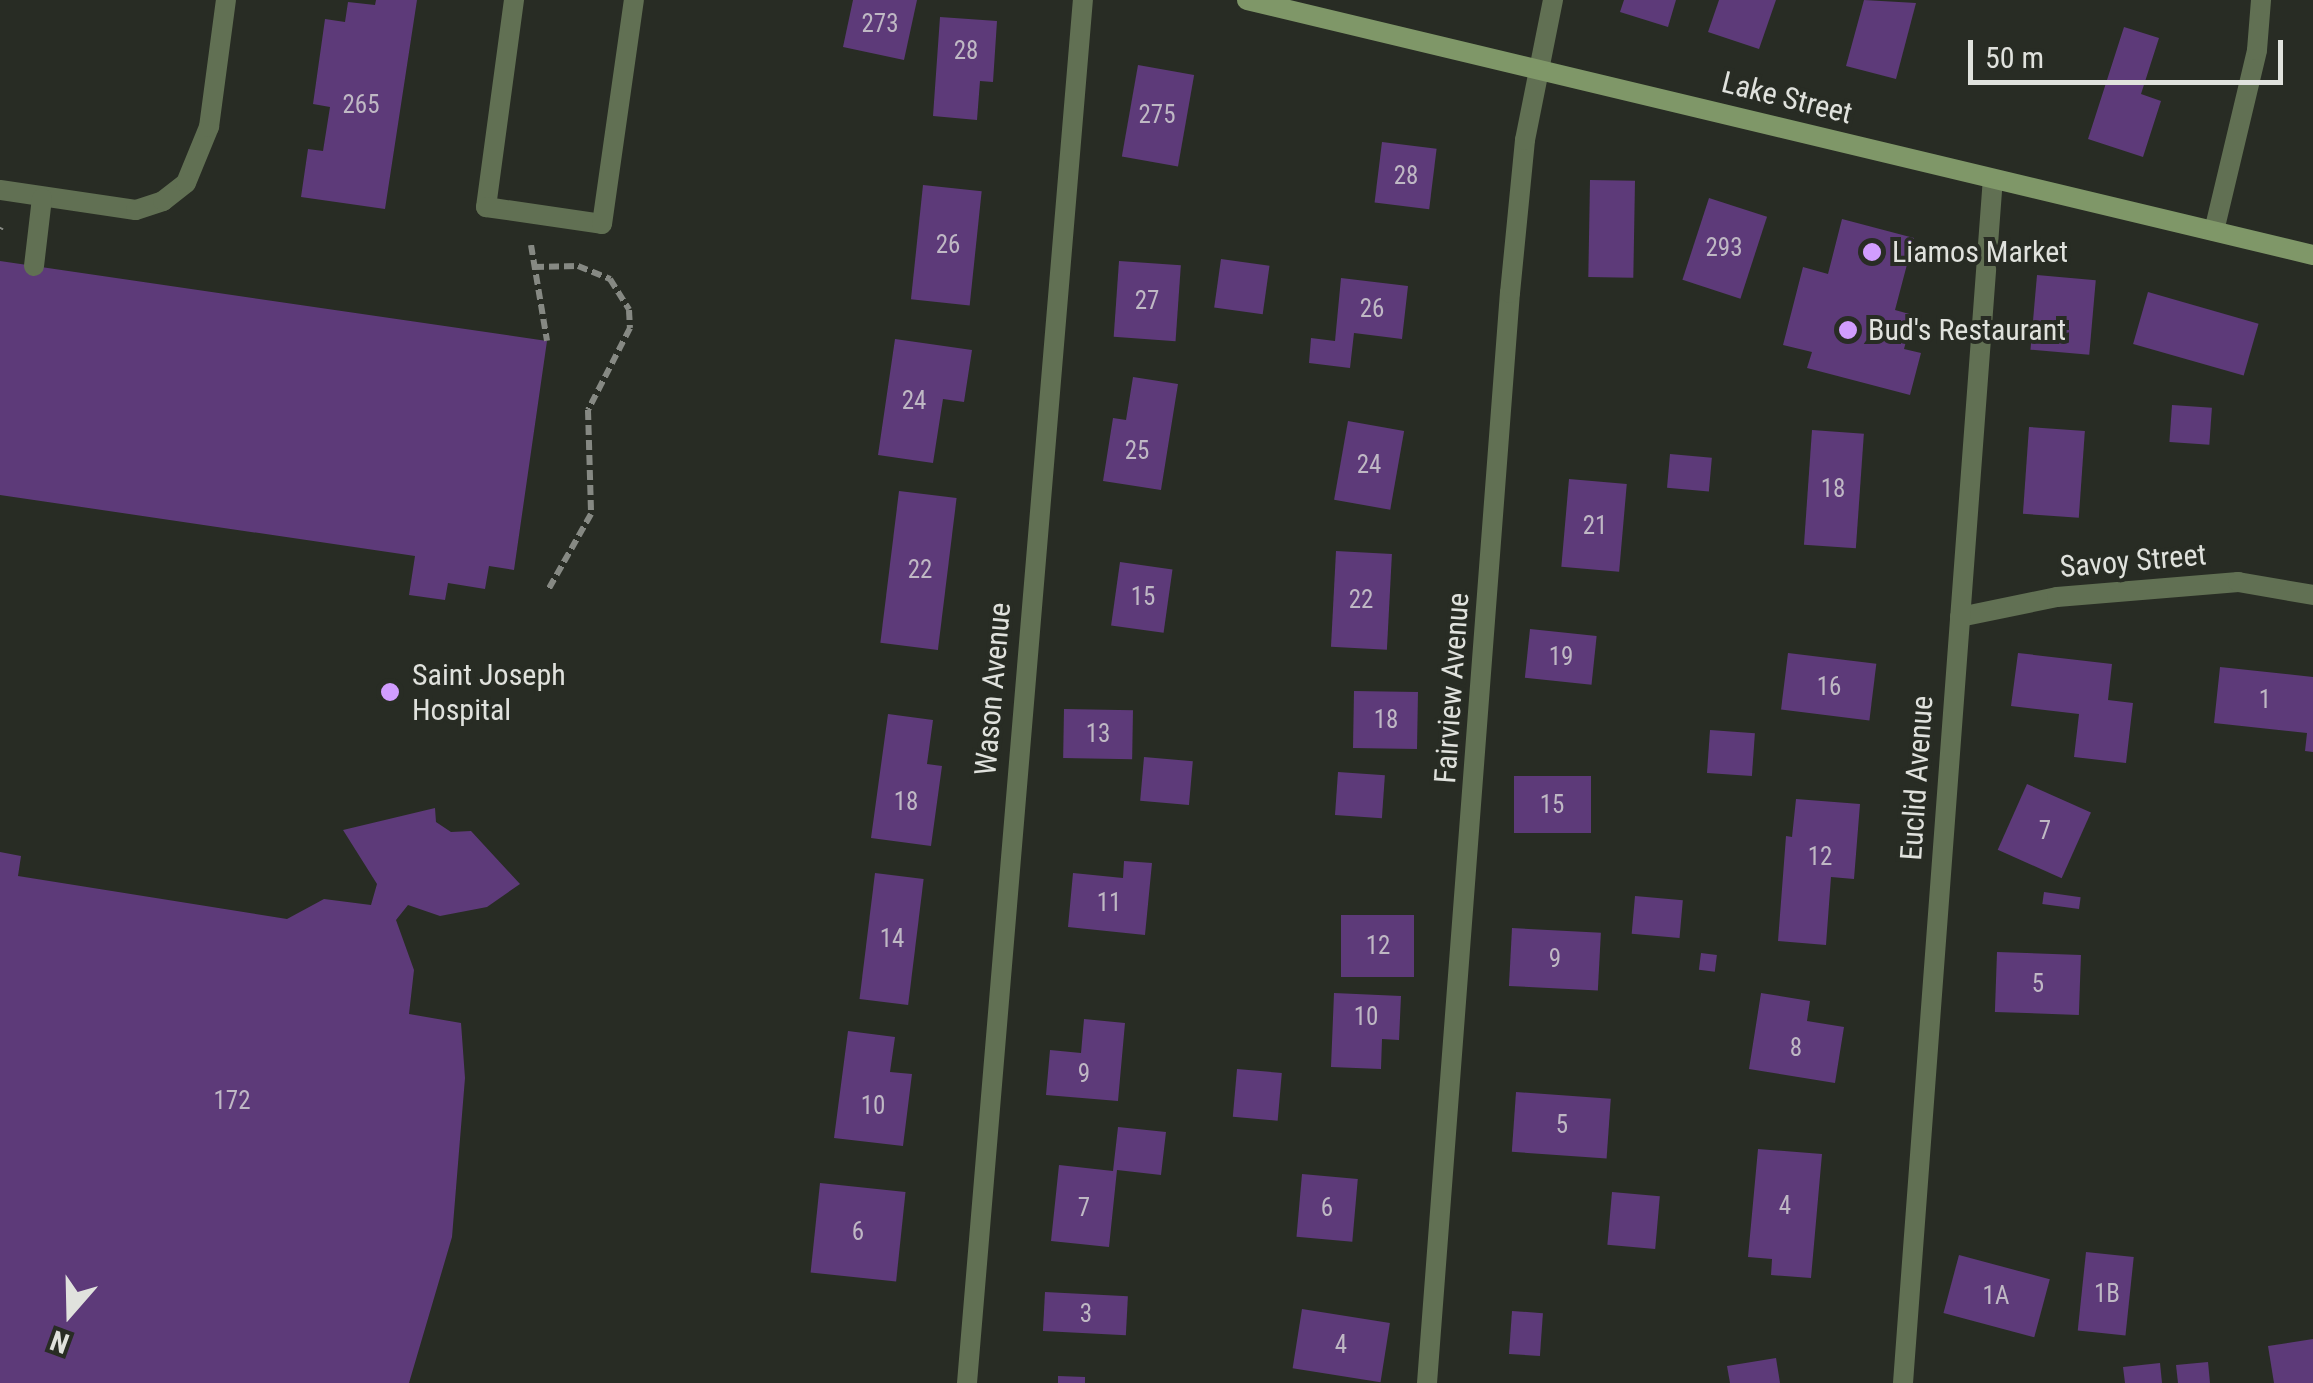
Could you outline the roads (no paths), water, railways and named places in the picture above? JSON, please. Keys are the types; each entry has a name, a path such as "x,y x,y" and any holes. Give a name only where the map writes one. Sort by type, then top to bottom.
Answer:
{"street":[{"path":"0,190 136,210 163,202 186,183 210,127 226,0"},
{"path":"514,0 486,206 602,224 634,0"},
{"name":"Wason Avenue","path":"966,1383 1082,0"},
{"name":"Lake Street","path":"1246,0 2313,255"},
{"name":"Fairview Avenue","path":"1427,1383 1510,293 1537,68 1552,0"},
{"path":"2214,232 2258,50 2261,0"},
{"name":"Euclid Avenue","path":"1903,1383 1993,178"},
{"path":"34,266 42,198"},
{"name":"Savoy Street","path":"1960,616 2057,597 2238,582 2313,595"}],"place":[{"name":"Liamos Market","path":"1872,252"},
{"name":"Bud's Restaurant","path":"1848,330"},
{"name":"Saint Joseph Hospital","path":"390,692"}]}
